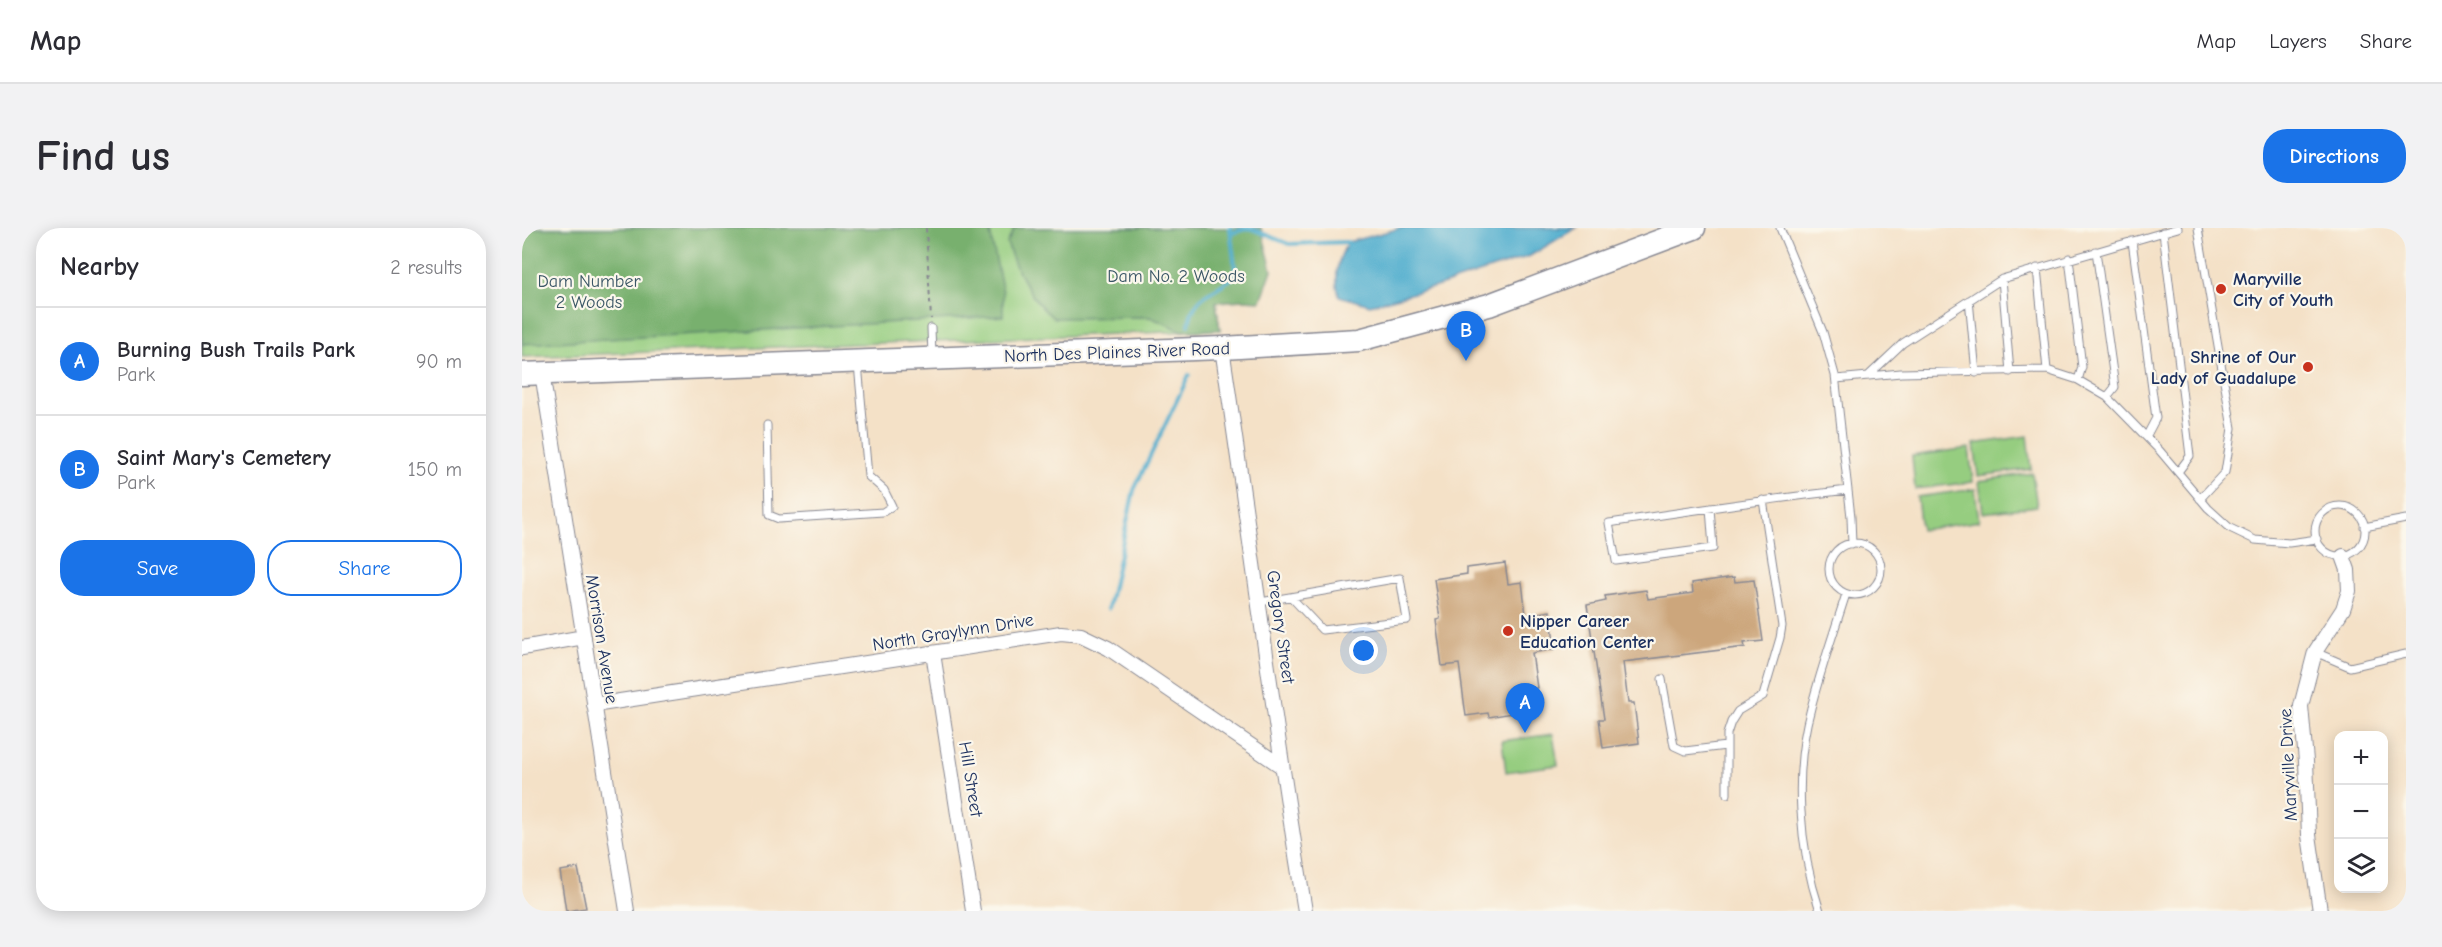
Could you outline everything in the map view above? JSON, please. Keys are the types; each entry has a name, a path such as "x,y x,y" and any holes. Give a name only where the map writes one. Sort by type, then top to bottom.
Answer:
{"main road":[{"name":"North Des Plaines River Road","path":"532,374 1222,348 1359,340 1489,305 1694,228"}],"street":[{"name":"Gregory Street","path":"1222,348 1260,602 1281,766 1305,911"},
{"name":"Morrison Avenue","path":"532,374 584,637 627,911"},
{"name":"Maryville Drive","path":"2320,911 2309,835 2301,706 2315,652 2343,609 2349,591 2348,570 2343,556"},
{"name":"North Graylynn Drive","path":"594,705 1062,633 1081,635 1108,648 1281,766"},
{"path":"522,648 584,637"},
{"name":"Hill Street","path":"933,653 973,911"}],"lane":[{"path":"1780,228 1823,332 1836,379 1852,544"},
{"path":"1868,376 1903,343 2002,279 2178,228"},
{"path":"2198,228 2232,428 2225,472 2200,499"},
{"path":"2163,232 2190,456 2178,472"},
{"path":"2132,241 2156,418 2146,437"},
{"path":"2096,251 2115,387 2107,398"},
{"path":"2069,258 2082,367 2078,380"},
{"path":"2037,268 2047,370"},
{"path":"2002,279 2010,372"},
{"path":"1969,300 1977,373"},
{"path":"931,328 933,359"},
{"path":"767,425 769,515 779,519 883,512 892,506 884,490 868,476 858,362"},
{"path":"1836,379 1901,373 2047,370 2078,380 2107,398 2146,437 2200,499 2230,528 2255,540 2289,543 2317,539"},
{"path":"1710,508 1713,548 1616,561 1609,523 1763,500 1848,490"},
{"path":"1727,794 1727,734 1738,711 1763,696 1782,626 1763,500"},
{"path":"2334,507 2342,507 2357,513 2364,527 2362,543 2357,549 2343,556 2327,552 2317,539 2315,531 2321,516 2334,507"},
{"path":"2364,527 2406,519"},
{"path":"1852,544 1860,544 1875,553 1881,568 1876,585 1870,591 1854,596 1846,594 1833,583 1829,566 1837,551 1852,544"},
{"path":"1260,602 1400,578 1407,620 1322,630 1292,597"},
{"path":"1820,911 1813,891 1802,826 1800,783 1810,709 1846,594"},
{"path":"2315,652 2350,667 2406,654"},
{"path":"1662,679 1674,746 1684,751 1726,746"}],"path":[{"path":"926,228 931,328"}],"green space":[{"name":"Dam Number 2 Woods","path":"522,228 1206,228 1220,330 522,357"},
{"name":"Dam Number 2 Woods","path":"522,228 989,228 1003,292 1003,316 522,344"},
{"name":"Dam No. 2 Woods","path":"1015,228 1261,228 1272,270 1261,301 1216,302 1220,330 1182,331 1150,317 1054,318 1039,304 1014,263 1007,243"},
{"path":"2027,436 2031,469 1978,476 1974,444"},
{"path":"1969,448 1973,482 1915,489 1912,456"},
{"path":"2032,473 2037,506 1983,513 1979,481"},
{"path":"1975,489 1979,521 1921,530 1917,497"},
{"path":"1553,734 1558,765 1506,772 1502,741"}],"water":[{"path":"1401,228 1576,228 1530,256 1439,286 1370,305 1339,296 1338,268 1341,255 1348,242"}],"building":[{"path":"1505,563 1508,584 1522,582 1526,615 1550,611 1555,649 1532,653 1537,688 1525,690 1526,705 1512,708 1513,713 1489,717 1488,713 1466,716 1459,664 1442,666 1436,620 1440,619 1434,579 1467,574 1467,568"},
{"path":"1734,577 1735,582 1754,580 1763,641 1744,643 1745,647 1623,662 1628,703 1634,703 1639,743 1603,748 1599,719 1604,719 1587,605 1606,601 1605,596 1646,590 1648,599 1693,593 1692,583"},
{"path":"578,868 586,908 566,911 560,871"}],"waterway":[{"path":"1189,325 1191,315 1200,300 1236,275 1230,228"},
{"path":"1232,233 1249,228 1289,244 1348,242"},
{"path":"1108,609 1134,490 1189,375"}],"place":[{"name":"Maryville City of Youth","path":"2221,289"},
{"name":"Saint Mary's Cemetery","path":"1466,361"},
{"name":"Shrine of Our Lady of Guadalupe","path":"2308,367"},
{"name":"Nipper Career Education Center","path":"1508,631"},
{"name":"Burning Bush Trails Park","path":"1525,733"}]}
